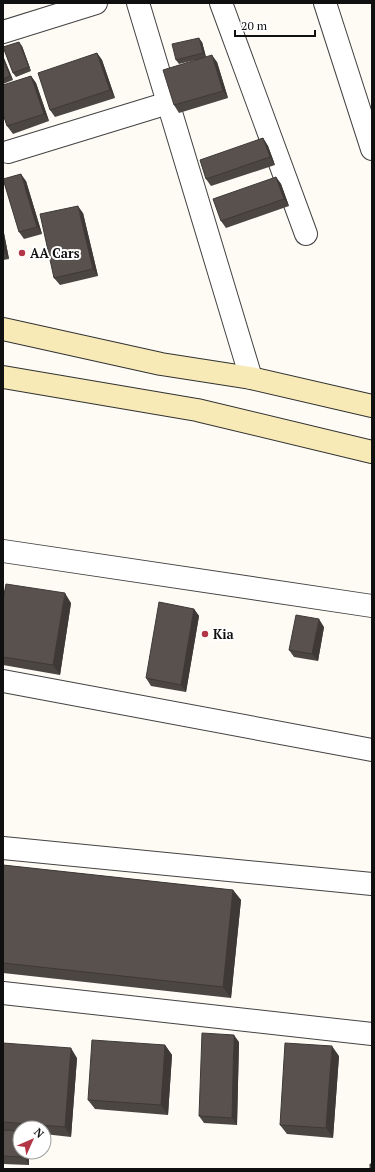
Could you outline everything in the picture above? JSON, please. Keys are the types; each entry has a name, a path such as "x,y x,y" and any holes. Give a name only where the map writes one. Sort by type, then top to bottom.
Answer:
{"main road":[{"path":"3,329 161,364 251,378 372,406"},
{"path":"3,377 197,410 372,452"}],"street":[{"path":"3,32 72,6 96,3"},
{"path":"138,3 251,378"},
{"path":"221,3 306,234"},
{"path":"325,3 372,149"},
{"path":"5,149 168,102"},
{"path":"3,551 372,606"},
{"path":"3,681 372,750"},
{"path":"3,848 372,884"},
{"path":"3,993 372,1034"}],"building":[{"path":"199,38 203,53 176,60 172,44"},
{"path":"19,42 29,67 13,73 3,47"},
{"path":"97,53 110,90 50,110 38,73"},
{"path":"212,55 223,91 174,105 163,70"},
{"path":"3,58 10,76 3,79"},
{"path":"31,76 44,114 7,126 3,114 3,85"},
{"path":"263,138 270,157 206,179 200,160"},
{"path":"21,174 37,227 19,232 3,179"},
{"path":"276,177 284,199 221,221 213,199"},
{"path":"78,206 93,269 54,278 40,214"},
{"path":"6,584 65,593 53,665 3,657 3,600"},
{"path":"159,602 194,609 181,685 146,678"},
{"path":"296,615 319,619 312,654 289,650"},
{"path":"3,865 233,890 223,987 3,963"},
{"path":"202,1033 234,1035 232,1118 199,1116"},
{"path":"92,1040 165,1045 161,1105 88,1100"},
{"path":"3,1043 71,1048 65,1127 52,1126 52,1120 12,1120 12,1123 3,1122"},
{"path":"285,1043 332,1046 326,1128 280,1125"},
{"path":"3,1130 12,1131 12,1156 3,1156"}],"place":[{"name":"AA Cars","path":"22,253"},
{"name":"Kia","path":"205,634"}]}
